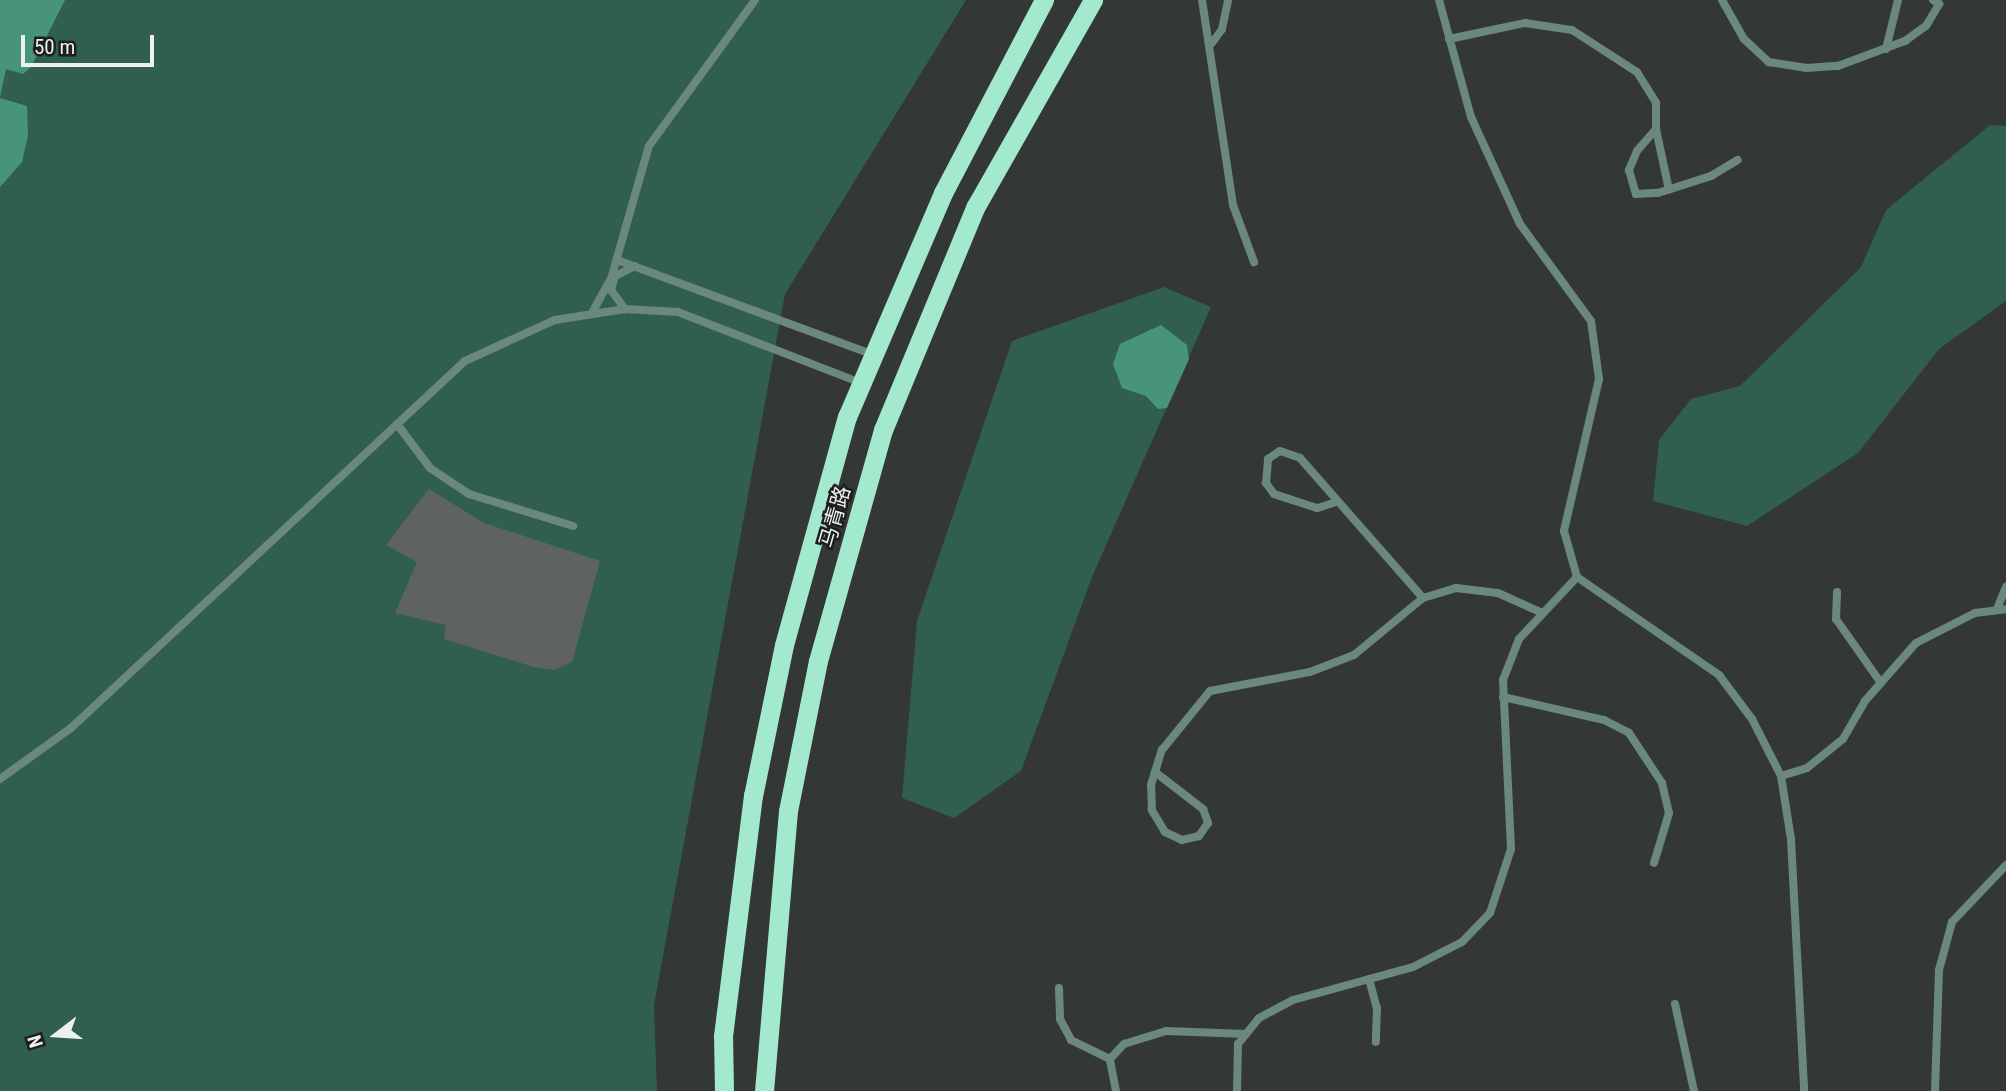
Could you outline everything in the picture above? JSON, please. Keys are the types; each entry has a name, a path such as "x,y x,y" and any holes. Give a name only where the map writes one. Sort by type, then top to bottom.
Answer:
{"highway":[{"name":"马青路","path":"724,1091 723,1036 752,796 784,645 861,383 943,193 1044,0"},
{"name":"马青路","path":"764,1091 788,811 818,661 883,430 976,206 1093,0"}],"lane":[{"path":"593,311 617,260 649,146 755,0"},
{"path":"1202,0 1212,43 1233,205 1254,262"},
{"path":"1212,43 1228,0"},
{"path":"1440,0 1448,39 1471,117 1520,224 1591,321 1599,379 1564,531 1577,577 1719,675 1752,719 1781,776 1791,839 1804,1091"},
{"path":"1722,0 1744,39 1769,62 1838,66 1886,49 1926,26 1939,4 1933,0"},
{"path":"1886,49 1898,0"},
{"path":"1448,39 1514,24 1572,30 1637,72 1656,103 1656,129 1669,190"},
{"path":"1656,129 1629,170 1636,194 1669,190 1738,160"},
{"path":"617,260 874,355"},
{"path":"625,309 611,290 615,276 635,266"},
{"path":"0,779 71,728 465,361 510,337 593,311 625,309 678,312 861,383"},
{"path":"397,424 430,468 469,494 573,526"},
{"path":"1336,502 1317,508 1274,494 1266,483 1268,459 1280,451 1300,458 1423,598"},
{"path":"1237,1091 1238,1044 1259,1018 1293,1000 1413,968 1462,942 1490,913 1511,849 1503,697 1519,639 1540,612 1577,577"},
{"path":"1781,776 1807,768 1843,739 1881,683 1916,643 1975,612 2002,609 2006,587"},
{"path":"1155,772 1203,809 1208,823 1199,836 1182,840 1165,832 1152,810 1155,772 1162,750 1210,691 1310,672 1354,655 1423,598 1456,588 1498,593 1540,612"},
{"path":"1837,592 1836,619 1881,683"},
{"path":"1503,697 1604,720 1629,733 1662,783 1669,813 1654,863"},
{"path":"1934,1091 1939,971 1952,922 2006,865"},
{"path":"1369,979 1377,1008 1376,1042"},
{"path":"1059,988 1060,1019 1071,1040 1110,1059"},
{"path":"1675,1004 1694,1091"},
{"path":"1110,1059 1124,1044 1166,1031 1246,1034"},
{"path":"1110,1059 1116,1091"}],"shaded area":[{"path":"0,0 966,0 785,294 654,1005 657,1091 0,1091"},
{"path":"0,0 65,0 31,67 23,74 6,69 0,97"},
{"path":"0,98 27,106 28,135 22,162 0,187"},
{"path":"1990,125 2006,126 2006,301 1939,349 1858,453 1747,526 1653,501 1659,440 1691,399 1740,386 1861,267 1886,210"},
{"path":"1164,287 1211,307 1092,577 1021,771 954,818 902,798 917,621 1012,341"},
{"path":"1161,325 1187,345 1189,359 1167,408 1158,409 1146,396 1122,388 1113,364 1120,344"}],"building":[{"path":"429,489 484,523 600,561 572,662 554,670 534,667 444,639 446,625 395,613 417,562 386,545"}]}
